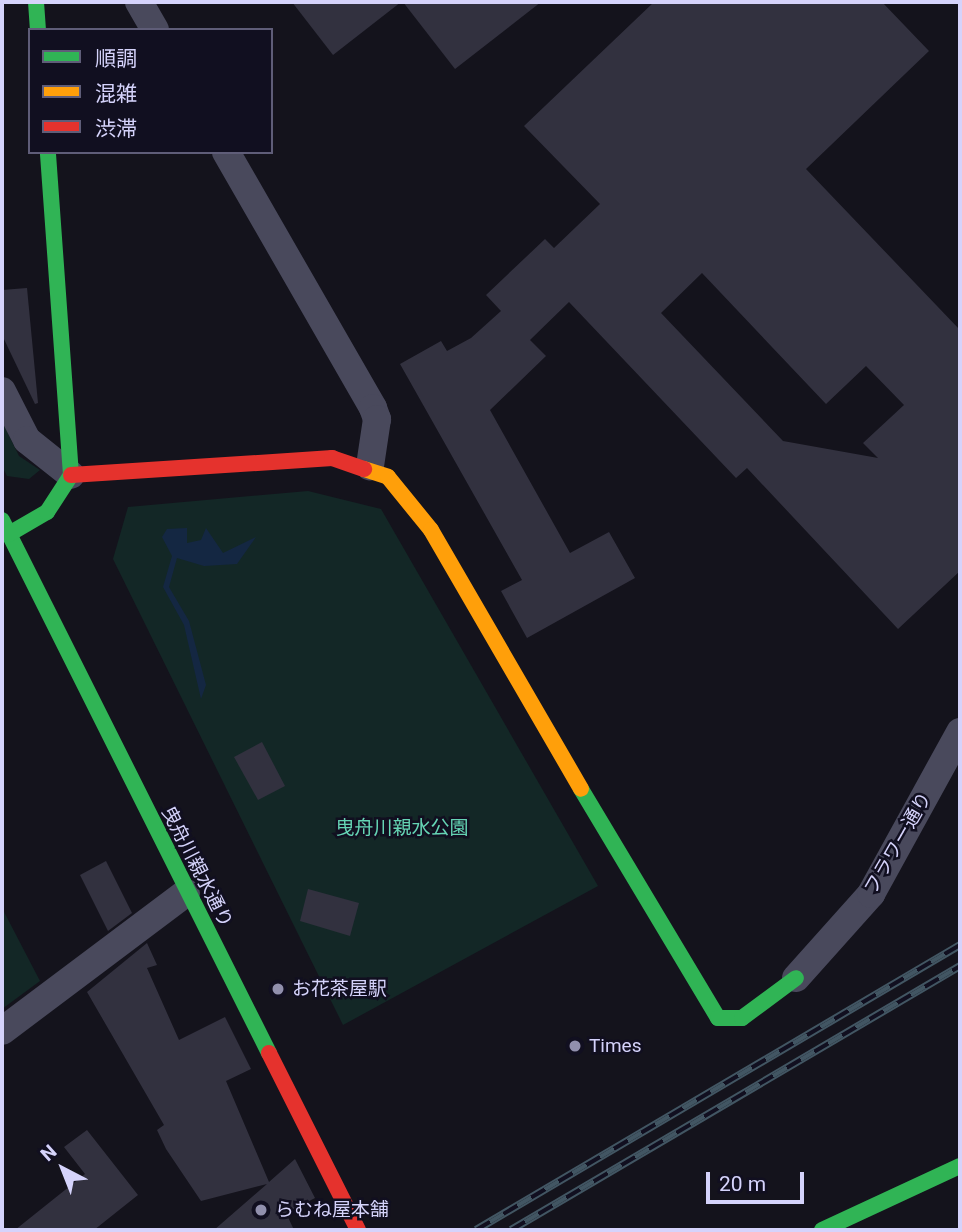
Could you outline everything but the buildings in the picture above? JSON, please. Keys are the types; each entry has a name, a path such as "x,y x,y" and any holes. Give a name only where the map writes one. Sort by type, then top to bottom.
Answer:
{"street":[{"path":"36,2 38,28"},
{"path":"139,2 154,28"},
{"path":"5,527 47,512 71,475 48,154"},
{"path":"227,154 373,408 377,419 370,466"},
{"path":"2,390 27,440 71,475 332,458 370,466 401,487 431,530 709,1010 718,1018 741,1018 796,978"},
{"name":"曳舟川親水通り","path":"5,527 186,893 358,1230"},
{"name":"フラワー通り","path":"796,978 871,894 960,732"},
{"path":"2,1031 186,893"},
{"path":"822,1230 960,1166"}],"green space":[{"path":"2,421 19,456 40,470 29,479 7,476 2,466"},
{"name":"曳舟川親水公園","path":"308,491 381,509 598,886 343,1025 113,559 128,507"},
{"path":"2,908 40,981 2,1009"}],"water":[{"path":"187,528 187,543 201,540 206,528 223,553 256,537 237,564 204,566 177,558 169,587 189,621 206,685 201,699 184,625 163,587 172,556 162,537 167,529"}],"railway":[{"path":"476,1230 960,945"},
{"path":"511,1230 960,966"}],"traffic: fast":[{"path":"36,2 38,28"},
{"path":"9,534 47,512 71,475 48,154"},
{"path":"2,520 269,1053"},
{"path":"581,789 718,1018 742,1018 796,978"},
{"path":"822,1230 960,1166"}],"traffic: slow":[{"path":"364,469 388,477 431,530 581,789"}],"traffic: jam":[{"path":"71,475 332,458 364,469"},
{"path":"269,1053 358,1230"}],"place":[{"name":"お花茶屋駅","path":"278,989"},
{"name":"Times","path":"575,1046"},
{"name":"らむね屋本舗","path":"261,1210"}]}
